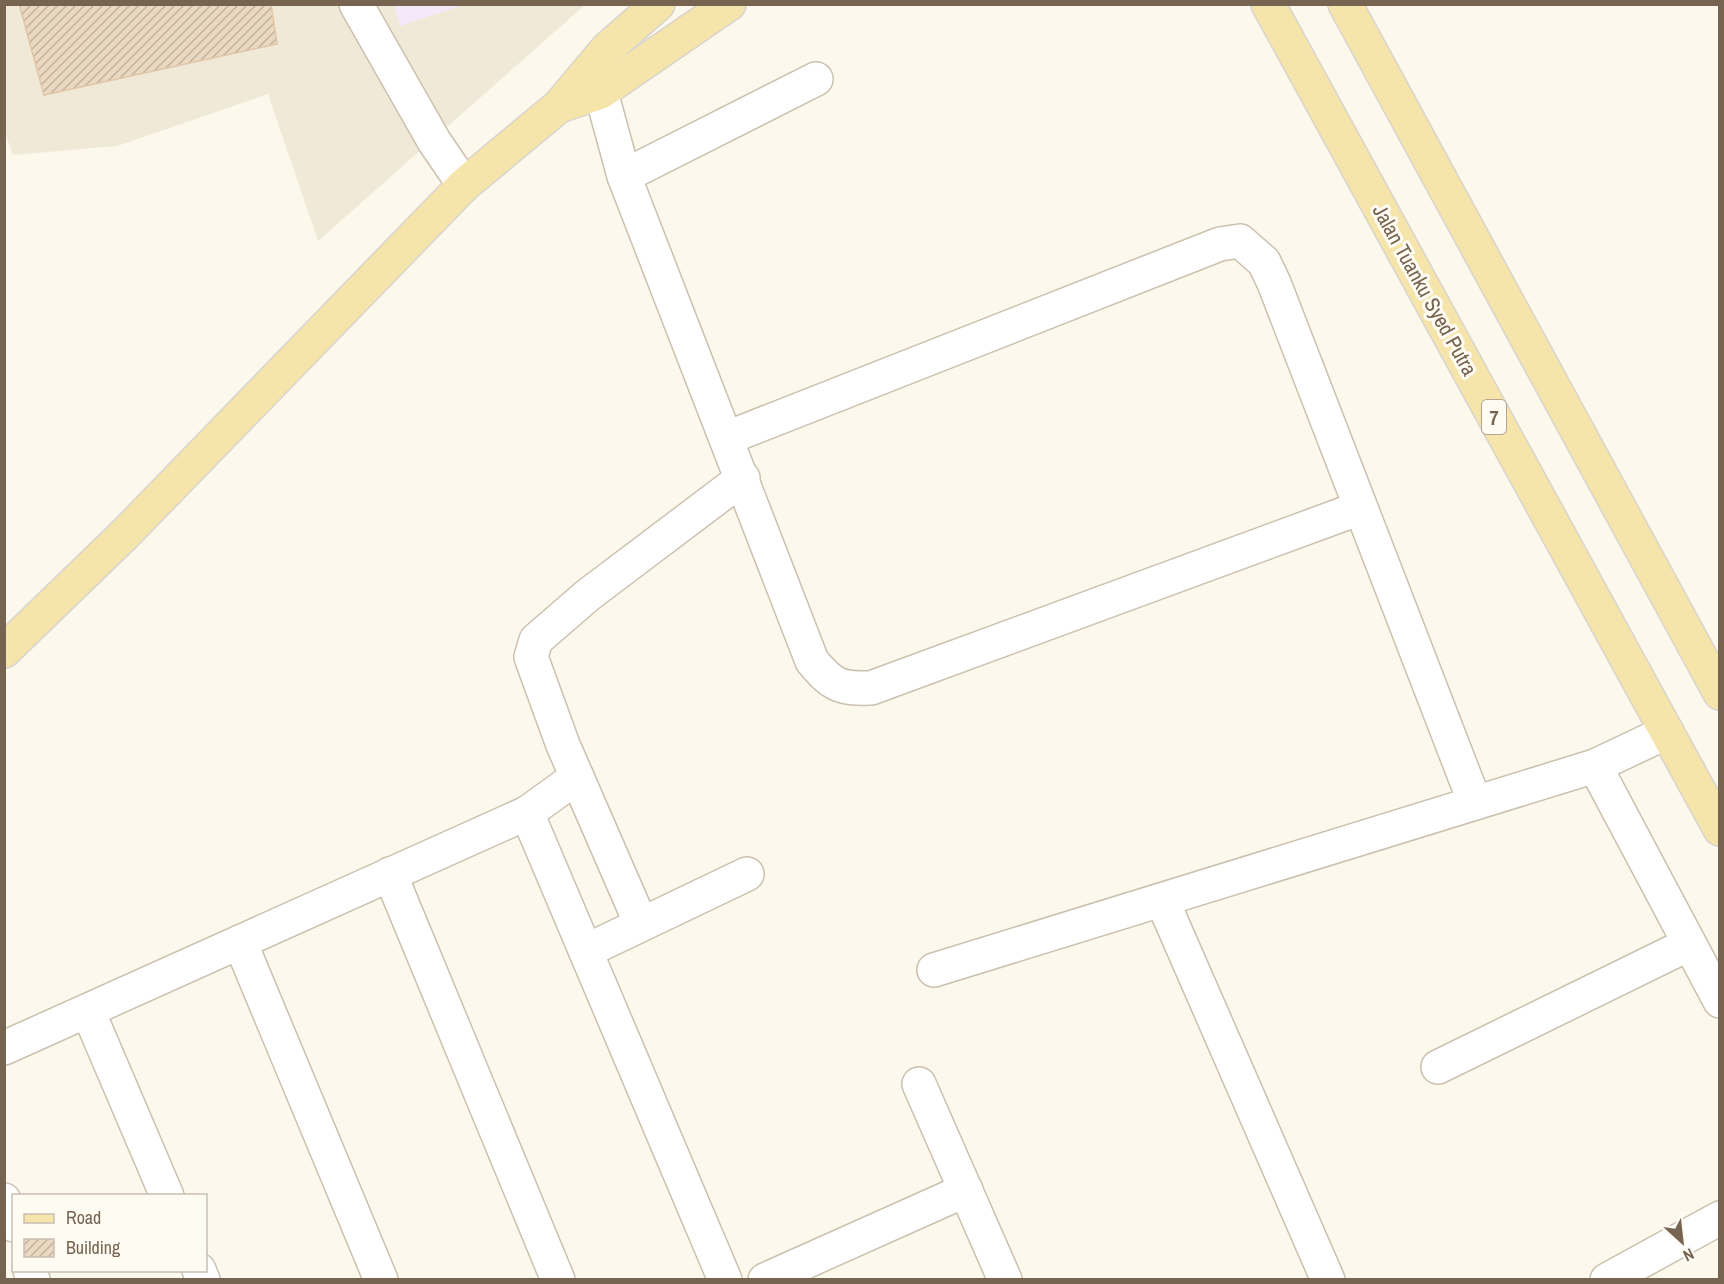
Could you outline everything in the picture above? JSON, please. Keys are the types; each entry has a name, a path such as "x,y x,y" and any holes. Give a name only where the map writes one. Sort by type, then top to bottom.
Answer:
{"main road":[{"path":"560,106 607,49 658,4"},
{"path":"4,651 126,534 450,164 560,106 601,92 729,4"},
{"name":"Jalan Tuanku Syed Putra","path":"1268,4 1719,829"},
{"path":"1345,4 1719,693"}],"street":[{"path":"356,4 450,164"},
{"path":"607,49 601,92 624,176 813,661 828,679 849,689 871,688 1360,508"},
{"path":"624,176 816,79"},
{"path":"728,438 1221,244 1240,241 1264,262 1274,283 1474,803"},
{"path":"641,924 577,777 531,657 536,640 588,595 743,478"},
{"path":"934,970 1594,766 1667,732"},
{"path":"1594,766 1719,1001"},
{"path":"4,1048 527,813 577,777"},
{"path":"527,813 725,1280"},
{"path":"586,951 747,873"},
{"path":"390,874 558,1280"},
{"path":"1162,900 1329,1280"},
{"path":"240,942 381,1280"},
{"path":"1438,1067 1689,944"},
{"path":"88,1011 166,1194"},
{"path":"919,1084 1005,1280"},
{"path":"765,1280 966,1190"},
{"path":"4,1200 12,1220"},
{"path":"1607,1280 1719,1218"}],"shaded area":[{"path":"394,4 464,4 464,5 400,26"},
{"path":"5,5 585,5 318,241 268,94 117,146 13,155 5,133"}],"building":[{"path":"19,4 271,4 277,44 44,95"}]}
